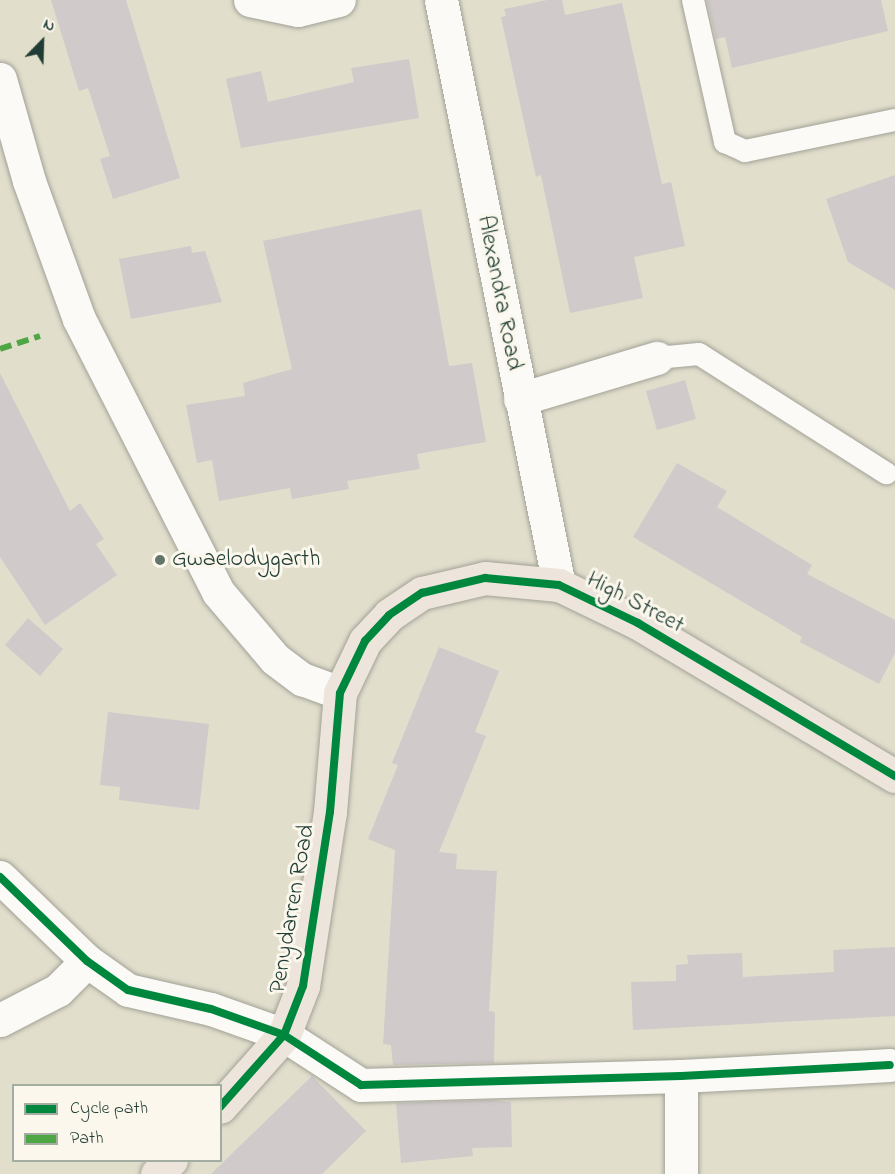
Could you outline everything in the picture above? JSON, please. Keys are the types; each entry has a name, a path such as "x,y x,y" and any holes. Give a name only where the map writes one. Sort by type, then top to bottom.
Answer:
{"main road":[{"name":"High Street","path":"340,693 365,640 389,615 422,593 485,578 559,585 638,623 895,776"},
{"name":"Penydarren Road","path":"222,1105 284,1035 303,986 330,812 340,693"},
{"path":"156,1174 170,1162"}],"street":[{"path":"250,0 298,10 339,0"},
{"name":"Alexandra Road","path":"441,0 559,585"},
{"path":"0,79 29,181 79,319 218,592 274,659 302,679 340,693"},
{"path":"520,399 657,358"},
{"path":"0,877 87,961 128,990 211,1009 284,1035 362,1085 681,1076 890,1065"},
{"path":"0,1020 58,990 87,961"},
{"path":"681,1076 681,1174"}],"lane":[{"path":"693,0 725,142 745,151 895,120"},
{"path":"657,358 699,354 886,473"}],"building":[{"path":"51,0 126,0 180,178 113,199 100,159 110,156 88,88 79,91"},
{"path":"547,0 562,0 565,15 622,3 662,184 671,182 685,246 634,257 643,298 570,313 541,175 536,177 501,17 506,16 504,9"},
{"path":"707,0 881,0 888,31 732,68 725,37 716,39"},
{"path":"409,59 419,118 241,148 226,79 261,71 268,102 354,82 351,68"},
{"path":"895,175 895,290 848,262 826,199"},
{"path":"421,209 449,366 472,363 486,442 417,454 420,469 347,481 349,489 292,499 290,488 219,501 212,460 197,463 186,405 245,396 243,383 292,369 263,241"},
{"path":"191,246 192,253 205,251 222,302 131,319 119,259"},
{"path":"0,373 70,511 80,503 104,539 96,544 117,575 45,625 0,557"},
{"path":"685,380 696,419 657,430 646,391"},
{"path":"677,463 727,491 717,507 812,565 807,574 895,620 895,653 879,684 800,642 802,637 633,537"},
{"path":"28,618 63,649 40,676 5,645"},
{"path":"439,647 499,671 475,732 486,736 439,852 457,854 456,869 497,871 489,1011 495,1012 494,1063 393,1065 391,1045 383,1044 395,850 368,839 398,765 392,763"},
{"path":"108,712 209,724 199,810 119,800 120,787 100,785"},
{"path":"895,947 895,1016 633,1030 631,982 676,981 676,965 688,964 687,955 742,953 743,977 834,972 833,950"},
{"path":"312,1076 366,1131 322,1174 211,1174"},
{"path":"493,1100 511,1102 512,1147 472,1148 473,1156 401,1163 396,1103"}],"marked path":[{"path":"0,349 40,336"}],"cycle path":[{"path":"222,1105 284,1035 303,986 330,812 340,693 365,641 389,615 422,593 485,578 559,585 638,623 895,776"},
{"path":"0,877 87,961 128,990 211,1009 284,1035 361,1085 681,1076 890,1065"}],"place":[{"name":"Gwaelodygarth","path":"160,560"}]}
